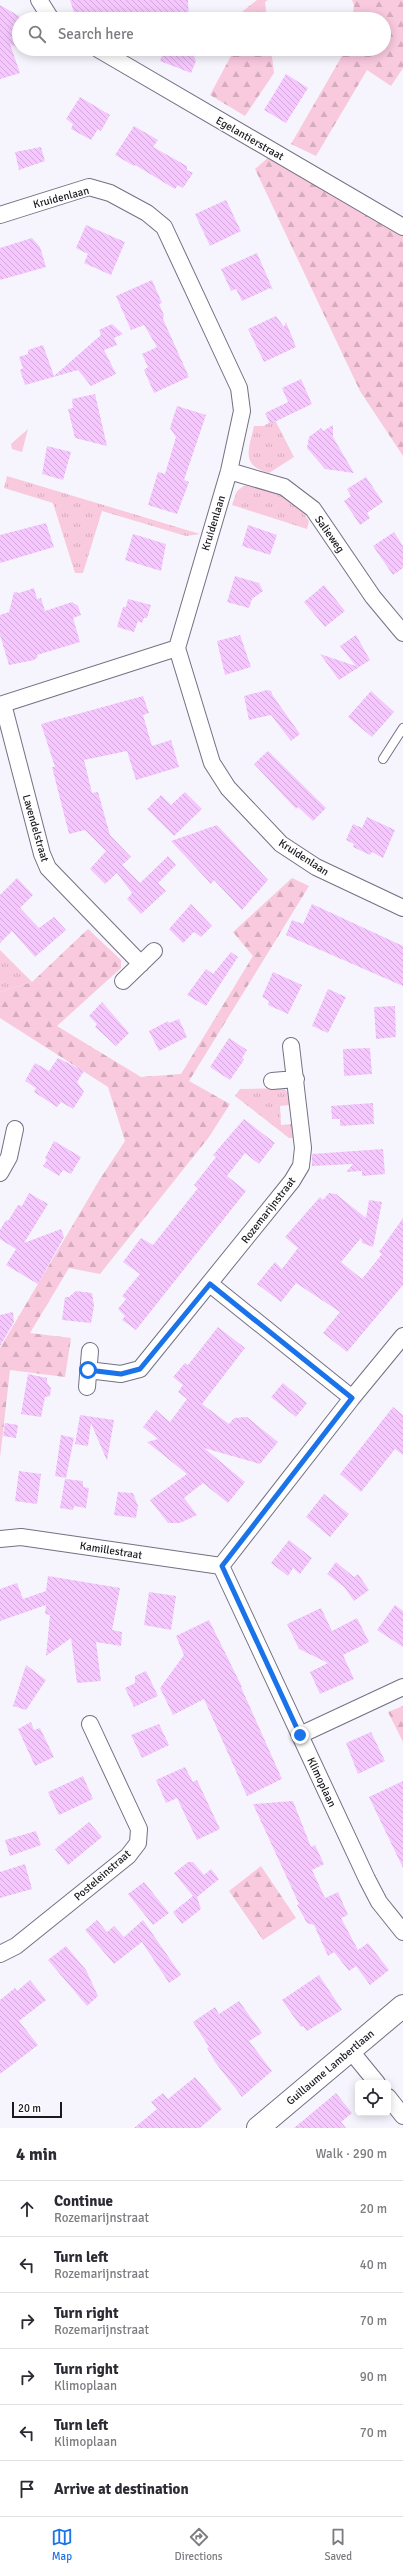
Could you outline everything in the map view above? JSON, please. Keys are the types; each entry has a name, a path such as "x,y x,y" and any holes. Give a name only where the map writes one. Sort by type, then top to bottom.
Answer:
{"street":[{"path":"39,0 47,12"},
{"name":"Egelantierstraat","path":"110,56 403,227"},
{"name":"Kruidenlaan","path":"0,215 89,187 110,193 147,213 164,227 239,388 242,411 229,471 177,648 212,763 228,788 282,844 316,867 403,908"},
{"name":"Salieweg","path":"229,471 284,487 313,509 373,597 403,633"},
{"name":"Lavendelstraat","path":"141,964 48,868 42,854 1,705 177,648"},
{"path":"123,981 154,952"},
{"name":"Rozemarijnstraat","path":"88,1370 121,1374 140,1369 292,1181 301,1166 303,1148 291,1046"},
{"path":"272,1080 296,1079"},
{"path":"0,1173 9,1157 14,1129"},
{"path":"210,1284 352,1398"},
{"path":"222,1566 352,1398 403,1336"},
{"path":"87,1387 90,1351"},
{"name":"Kamillestraat","path":"0,1539 28,1538 222,1566"},
{"name":"Klimoplaan","path":"222,1566 379,1902 403,1932"},
{"path":"300,1735 403,1686"},
{"name":"Posteleinstraat","path":"0,1954 16,1946 128,1856 138,1843 139,1829 90,1724"},
{"name":"Guillaume Lambertlaan","path":"258,2128 403,2006"},
{"path":"350,2050 375,2080"},
{"path":"391,2101 403,2116"}],"lane":[{"path":"383,759 403,728"}],"green space":[{"path":"257,0 268,0 265,2 266,12 242,12"},
{"path":"352,0 403,0 403,68 391,86 367,70 316,156 291,144 342,56 391,56 391,12 353,12 354,5"},
{"path":"231,56 272,56 274,73 245,116 210,95"},
{"path":"269,157 403,236 403,456 360,391 255,169"},
{"path":"275,420 294,457 269,473 254,466 250,461 249,449 254,426 263,426"},
{"path":"28,429 22,452 12,449 11,444"},
{"path":"7,476 200,534 186,536 102,511 83,573 75,573 53,503 4,488"},
{"path":"244,486 272,491 293,501 309,521 307,529 232,505 237,491"},
{"path":"292,878 309,886 189,1081 230,1104 209,1137 100,1274 69,1268 30,1333 71,1338 65,1377 10,1370 0,1458 0,1348 100,1179 125,1141 108,1087 0,1018 0,992 32,982 88,929 121,960 121,968 57,1026 141,1077 181,1074 253,956 233,932"},
{"path":"0,950 32,982 0,992"},
{"path":"284,1088 290,1096 291,1105 280,1106 281,1125 292,1124 293,1138 289,1138 235,1096 240,1089"},
{"path":"403,1706 403,1742 388,1712"},
{"path":"261,1866 296,1918 263,1940 229,1891"}],"building":[{"path":"70,0 188,0 189,12 74,12"},
{"path":"0,5 12,12 12,45 10,44 12,56 14,56 20,73 0,79"},
{"path":"162,56 194,56 196,61 191,73 160,61"},
{"path":"286,74 308,88 286,123 264,110"},
{"path":"80,97 110,115 101,131 98,129 91,140 71,129 73,124 66,119"},
{"path":"134,126 158,140 153,147 187,166 187,170 193,173 183,188 178,185 175,189 115,155"},
{"path":"41,147 45,161 19,170 15,152"},
{"path":"226,200 241,231 210,246 195,214"},
{"path":"86,225 125,242 111,275 84,263 88,254 76,248"},
{"path":"32,238 40,247 46,267 0,280 0,248"},
{"path":"257,253 273,290 270,288 242,301 236,289 231,291 221,269"},
{"path":"152,280 162,303 159,304 164,315 163,319 189,377 154,393 144,370 148,367 142,354 157,347 144,325 131,330 116,296"},
{"path":"276,316 284,327 286,322 296,347 264,362 248,329"},
{"path":"112,324 123,334 114,338 117,345 104,350 116,374 91,386 78,370 25,385 20,370 23,368 19,357 28,354 28,350 43,345 54,376 101,335 99,330"},
{"path":"301,379 312,404 270,424 265,413 288,402 282,388"},
{"path":"95,394 107,446 75,438 68,409 73,408 72,399"},
{"path":"177,406 206,415 184,480 189,482 177,514 148,505 158,472 165,474 176,437 170,428"},
{"path":"333,425 333,437 354,473 325,469 307,448 309,437 321,428 323,431"},
{"path":"47,446 71,452 63,480 42,474"},
{"path":"366,477 383,502 367,513 370,518 360,525 344,501 351,496 347,489"},
{"path":"46,523 54,547 0,563 0,535"},
{"path":"248,525 277,535 270,555 242,546"},
{"path":"394,532 403,546 403,568 393,575 373,546"},
{"path":"133,534 166,544 161,571 125,560"},
{"path":"235,576 259,583 263,591 252,599 249,608 227,602"},
{"path":"324,585 345,611 325,627 304,602"},
{"path":"34,588 37,599 41,598 45,611 72,602 78,606 81,615 73,618 80,642 37,655 38,657 34,660 9,665 0,635 0,615 9,612 14,592 19,593"},
{"path":"128,599 151,605 147,618 144,618 142,623 138,621 134,632 117,627 123,607 126,607"},
{"path":"240,635 251,667 225,675 217,641"},
{"path":"356,635 370,660 339,680 320,654 356,666 340,646"},
{"path":"267,690 271,691 300,734 291,741 271,715 249,720 244,696"},
{"path":"371,691 394,712 372,737 348,717"},
{"path":"143,696 149,713 143,715 152,746 171,740 179,767 136,780 127,751 84,760 92,793 98,792 110,835 131,857 122,865 140,883 168,856 176,865 158,883 166,891 141,914 127,899 132,893 117,873 105,884 90,869 106,851 85,830 69,834 52,767 55,767 41,724"},
{"path":"268,751 326,808 313,821 298,807 296,809 254,764"},
{"path":"185,792 202,809 174,836 147,809 161,795 171,805"},
{"path":"367,817 395,830 383,858 372,852 370,855 353,847 354,844 346,840 353,824 362,828"},
{"path":"217,825 268,880 242,910 214,880 211,884 171,841"},
{"path":"17,878 33,895 20,908 39,928 54,917 66,930 35,957 12,931 0,943 0,895"},
{"path":"191,904 212,926 201,937 194,932 183,943 169,929"},
{"path":"312,904 403,946 403,986 286,935 292,920 303,924"},
{"path":"231,952 238,957 206,1006 187,995 206,969 213,974"},
{"path":"273,972 302,985 288,1014 268,1005 269,1001 262,997"},
{"path":"328,989 346,997 328,1033 312,1026"},
{"path":"102,1002 129,1033 116,1046 95,1027 97,1024 89,1016"},
{"path":"395,1006 396,1037 376,1039 374,1007"},
{"path":"179,1019 187,1037 159,1051 149,1031 168,1021 169,1023"},
{"path":"229,1038 247,1050 242,1058 244,1060 230,1080 210,1067"},
{"path":"370,1048 372,1074 344,1076 343,1049"},
{"path":"58,1058 84,1071 77,1082 84,1092 73,1109 61,1102 57,1107 34,1092 36,1088 25,1081 35,1063 49,1071"},
{"path":"373,1103 374,1124 340,1126 340,1119 332,1119 331,1106"},
{"path":"244,1119 275,1143 259,1164 245,1153 227,1176 246,1191 136,1330 122,1320 125,1316 118,1309 126,1299 122,1296 140,1274 123,1262 141,1238 153,1245 198,1188 194,1185 216,1157 213,1155"},
{"path":"54,1141 81,1157 71,1174 63,1170 59,1176 43,1166 47,1160 45,1158"},
{"path":"383,1149 385,1174 362,1176 362,1171 346,1172 353,1164 312,1166 312,1154"},
{"path":"29,1193 48,1204 24,1243 61,1229 64,1237 38,1284 6,1265 16,1249 0,1239 0,1230 6,1220 8,1221 18,1205 22,1206"},
{"path":"329,1193 336,1194 366,1218 369,1200 382,1202 373,1247 362,1243 361,1238 341,1262 362,1279 382,1254 379,1252 403,1218 403,1285 347,1352 323,1333 340,1312 296,1283 281,1302 257,1284 275,1262 282,1269 298,1248 285,1237 320,1197 323,1200"},
{"path":"76,1291 92,1293 94,1306 91,1323 62,1320 65,1297 69,1297"},
{"path":"13,1312 14,1322 0,1346 0,1315"},
{"path":"218,1327 245,1348 202,1404 229,1424 234,1418 247,1417 278,1442 260,1464 204,1448 245,1482 228,1503 203,1483 184,1498 197,1515 180,1523 168,1523 150,1500 187,1474 147,1442 158,1439 143,1427 156,1410 170,1422 187,1399 178,1392 183,1385 173,1377 185,1363 188,1365"},
{"path":"28,1374 47,1378 47,1383 51,1388 50,1396 45,1397 41,1417 21,1414"},
{"path":"283,1383 307,1403 296,1417 271,1397"},
{"path":"393,1407 403,1415 403,1455 395,1449 361,1492 340,1474"},
{"path":"80,1415 114,1420 107,1461 91,1423 88,1446 75,1444"},
{"path":"5,1423 18,1425 16,1438 3,1436"},
{"path":"61,1435 74,1438 66,1478 55,1476"},
{"path":"19,1471 41,1474 37,1504 15,1501"},
{"path":"65,1479 83,1481 83,1487 89,1488 86,1508 74,1506 73,1510 60,1508"},
{"path":"118,1492 133,1493 138,1506 136,1518 114,1515"},
{"path":"324,1494 349,1514 330,1537 306,1517"},
{"path":"289,1540 312,1558 300,1574 293,1568 288,1576 271,1563"},
{"path":"336,1562 354,1577 358,1574 369,1590 354,1601 344,1587 327,1574"},
{"path":"48,1576 120,1588 112,1630 122,1632 121,1646 96,1642 101,1681 77,1683 71,1638 46,1656 50,1615 45,1614 46,1605 0,1621 0,1589 17,1583 23,1599 46,1591"},
{"path":"149,1592 176,1596 171,1630 144,1625"},
{"path":"395,1605 403,1611 403,1647 377,1630"},
{"path":"321,1608 332,1631 357,1618 369,1642 343,1655 354,1679 320,1694 310,1672 328,1663 299,1649 287,1624"},
{"path":"209,1620 242,1687 282,1779 247,1796 204,1699 173,1715 160,1688 184,1655 176,1636"},
{"path":"26,1665 46,1680 26,1710 13,1706"},
{"path":"146,1671 158,1696 134,1707 125,1688 135,1683 135,1676"},
{"path":"31,1722 34,1730 40,1728 54,1757 35,1766 18,1729"},
{"path":"159,1724 169,1745 142,1758 131,1735"},
{"path":"371,1732 385,1761 358,1774 346,1743"},
{"path":"185,1767 193,1782 197,1780 220,1829 197,1840 177,1798 166,1803 156,1780"},
{"path":"83,1776 93,1799 59,1815 48,1792"},
{"path":"403,1781 403,1868 369,1797"},
{"path":"293,1801 311,1847 315,1845 324,1864 312,1870 325,1898 338,1892 348,1915 341,1918 358,1950 368,1943 389,1970 370,1985 356,1966 349,1971 334,1952 328,1956 314,1925 307,1923 297,1905 299,1904 253,1804"},
{"path":"89,1822 102,1837 68,1865 55,1849"},
{"path":"36,1831 41,1845 10,1856 5,1840"},
{"path":"188,1862 193,1862 204,1875 211,1869 219,1879 197,1897 201,1909 182,1924 173,1912 193,1896 174,1873"},
{"path":"25,1864 32,1889 0,1898 0,1872"},
{"path":"144,1882 169,1913 153,1925 128,1894"},
{"path":"97,1920 107,1932 114,1926 124,1937 143,1920 181,1975 169,1983 142,1942 114,1964 85,1930"},
{"path":"66,1946 86,1970 98,1996 87,2006 48,1960"},
{"path":"319,1975 342,2010 307,2031 303,2026 301,2027 282,2000"},
{"path":"30,1980 46,2000 19,2021 38,2045 0,2074 0,2000 15,1988 17,1991"},
{"path":"239,2001 262,2033 249,2041 272,2071 242,2097 215,2062 207,2048 209,2047 193,2022 215,2007 219,2014"},
{"path":"195,2077 222,2109 200,2128 134,2128 157,2109 151,2102 163,2093 168,2099"},
{"path":"336,2093 352,2113 341,2122 346,2128 294,2128"}],"route":[{"path":"88,1370 121,1374 140,1369 210,1284 352,1398 222,1566 300,1735"}]}
